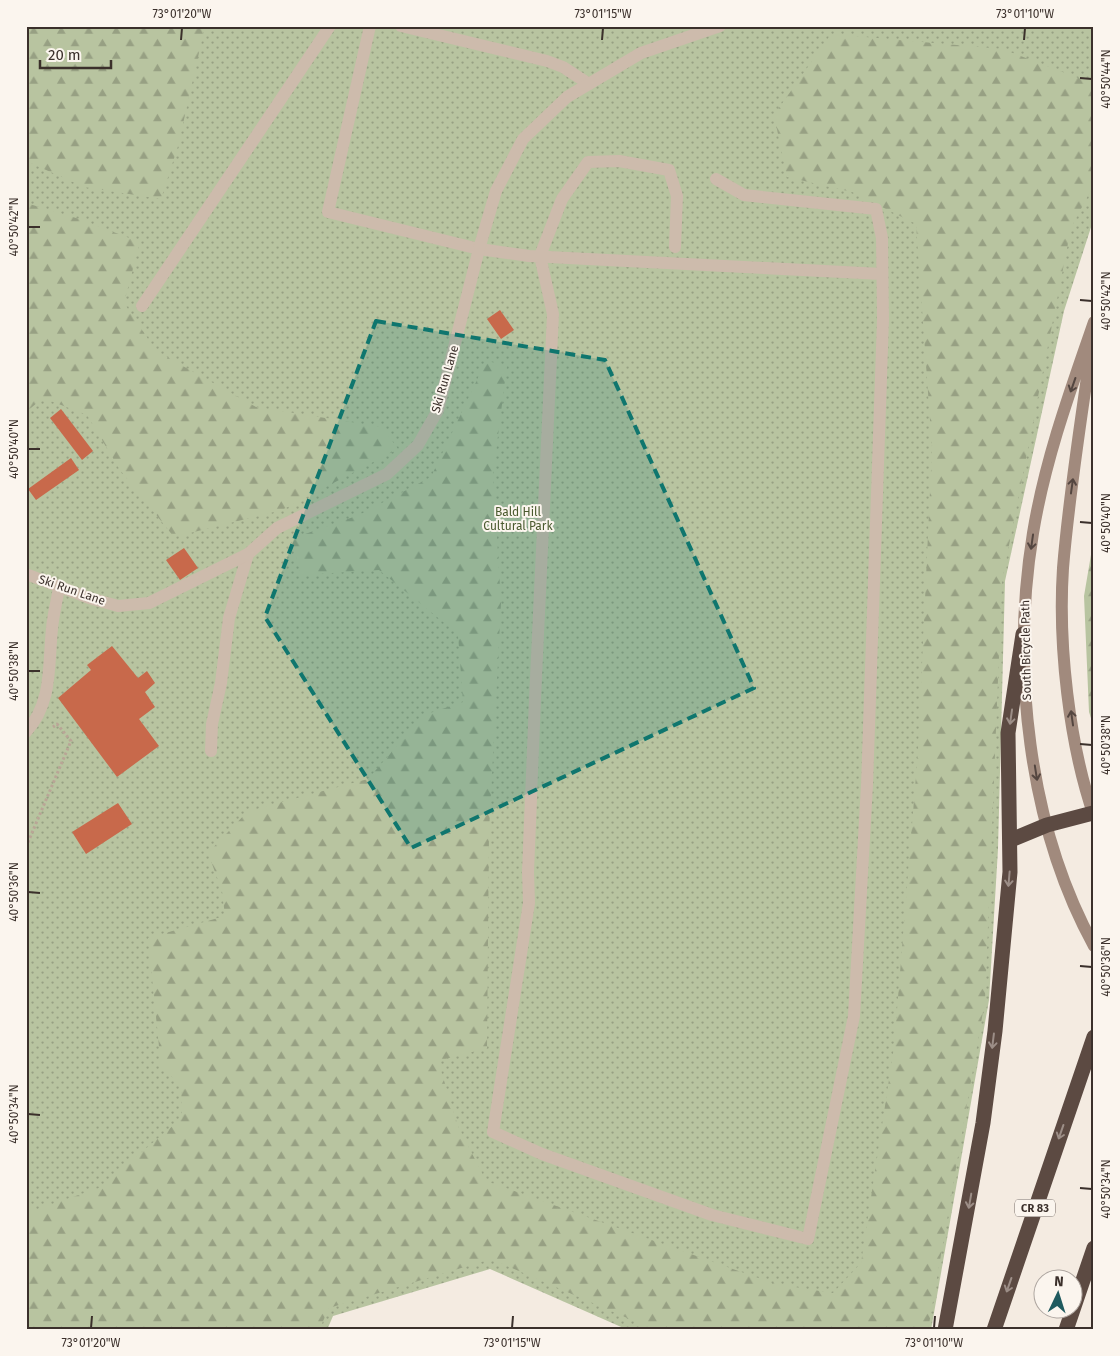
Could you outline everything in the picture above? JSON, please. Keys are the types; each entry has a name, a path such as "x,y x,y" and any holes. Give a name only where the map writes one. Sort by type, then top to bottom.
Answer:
{"highway":[{"path":"945,1330 983,1123 995,1031 1011,840 1008,733 1023,634"},
{"path":"1011,840 1047,825 1093,815"},
{"name":"CR 83","path":"994,1330 1094,1037"},
{"path":"1066,1330 1094,1248"}],"street":[{"path":"142,306 330,26"},
{"path":"370,26 328,212 478,249 540,256 882,274"},
{"path":"401,26 547,62 563,67 589,84"},
{"name":"Ski Run Lane","path":"26,574 89,598 118,606 149,603 248,554 277,528 387,474 418,445 438,410 478,249 496,191 523,138 567,97 641,53 720,26"},
{"path":"675,247 677,196 670,170 618,161 588,162 562,199 540,256 553,314 528,872 529,903 493,1132 542,1154 712,1215 808,1239 854,1016 867,785 883,328 882,238 876,209 744,195 716,179"},
{"name":"South Bicycle Path","path":"1094,324 1058,427 1045,474 1032,541 1026,585 1023,634 1028,720 1047,825 1070,894 1094,946"},
{"name":"South Bicycle Path","path":"1093,815 1081,768 1072,718 1063,613 1063,570 1068,513 1094,324"},
{"path":"211,751 212,724 221,683 229,618 248,554"},
{"path":"26,732 38,718 45,699 52,627 59,587"}],"path":[{"path":"26,847 71,741 57,724 51,729"}],"highlighted area":[{"path":"376,321 605,360 754,688 411,848 265,617"}],"green space":[{"name":"Bald Hill Cultural Park","path":"26,26 1094,26 1094,218 1064,311 1005,581 998,849 989,1000 931,1330 628,1330 490,1269 333,1316 327,1330 26,1330"},
{"path":"26,26 205,26 178,146 161,199 84,187 26,161"},
{"path":"831,34 1002,49 1094,84 1094,184 1071,228 1002,581 985,1000 928,1330 655,1330 491,1259 329,1308 319,1330 26,1330 26,1213 99,1188 182,1118 181,1086 161,1066 148,938 225,916 222,891 208,853 248,811 368,779 424,715 463,702 458,634 379,570 301,575 291,539 359,515 431,477 486,361 507,365 493,475 501,603 489,831 487,1048 438,1061 458,1126 486,1181 775,1284 833,1293 861,1263 894,1047 918,751 932,448 916,224 852,192 787,177 774,115"},
{"path":"26,203 76,218 140,242 124,303 156,351 256,407 382,427 398,449 282,510 174,537 120,470 87,415 43,398 26,412"},
{"path":"1094,537 1094,727 1089,712 1084,596"}],"building":[{"path":"500,310 514,330 501,339 487,319"},
{"path":"61,409 93,451 82,460 50,418"},
{"path":"71,458 79,470 36,500 28,489"},
{"path":"184,548 198,568 180,580 166,560"},
{"path":"112,646 138,678 147,671 155,683 145,692 155,707 139,719 159,746 117,777 58,698 91,670 87,665"},
{"path":"118,803 132,824 86,854 72,832"}]}
